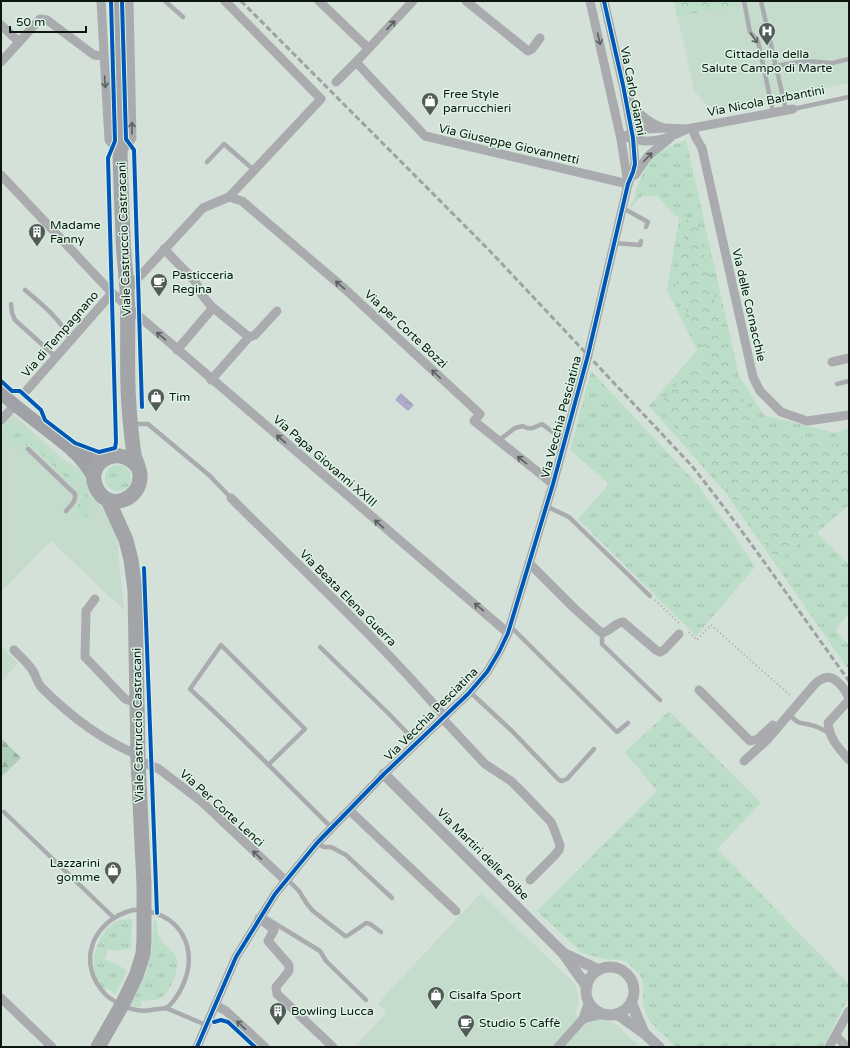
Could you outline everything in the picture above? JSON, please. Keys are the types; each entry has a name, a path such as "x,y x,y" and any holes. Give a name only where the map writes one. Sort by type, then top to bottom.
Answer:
{"main road":[{"name":"Viale Castruccio Castracani","path":"116,1 123,236 127,290 129,406 134,456 140,473 138,488 128,499 126,515 126,540"},
{"path":"1,393 73,452 86,466 94,478"},
{"name":"Viale Castruccio Castracani","path":"98,1047 122,1005 136,976 143,954 144,940 138,757 135,590 131,560 126,540 108,500 99,493 95,486 94,478 95,470 100,463 113,456 129,406"},
{"path":"73,452 96,457 126,457 137,466"},
{"path":"108,500 121,501 128,499"}],"street":[{"path":"101,1 109,140 121,151 132,138 129,1"},
{"path":"127,290 164,248 203,208 229,197 321,99 225,1"},
{"path":"320,1 368,48"},
{"path":"336,82 413,1"},
{"path":"466,1 528,51 532,50 540,38"},
{"name":"Via Carlo Gianni","path":"590,1 620,139 628,184"},
{"name":"Via Carlo Gianni","path":"604,1 623,85 632,135 635,164 628,184"},
{"path":"1,62 40,19 47,20 94,55 103,56"},
{"path":"1,25 19,42"},
{"name":"Via Giuseppe Giovannetti","path":"356,62 425,136 628,184"},
{"name":"Via Nicola Barbantini","path":"623,85 637,111 647,120 664,128"},
{"name":"Via Nicola Barbantini","path":"620,139 645,129 689,128 790,109"},
{"name":"Via Nicola Barbantini","path":"632,135 647,141 674,135 689,128"},
{"name":"Via delle Cornacchie","path":"689,128 702,148 753,377 760,391 781,412 807,421 849,415"},
{"name":"Via Nicola Barbantini","path":"628,184 648,156 674,135"},
{"name":"Via Papa Giovanni XXIII","path":"1,175 127,307 211,380 509,629"},
{"name":"Via Vecchia Pesciatina","path":"197,1047 236,957 260,916 286,880 317,843 384,774 470,692 487,672 509,629 546,506 588,355 628,184"},
{"name":"Via per Corte Bozzi","path":"229,197 242,201 345,289 480,414 474,421 552,484"},
{"path":"164,248 195,282 202,295 211,306 249,337"},
{"name":"Via di Tempagnano","path":"27,390 112,293"},
{"path":"177,350 211,310 211,306"},
{"path":"211,380 249,337 255,335 277,312"},
{"path":"832,362 849,358"},
{"path":"1,420 15,405"},
{"name":"Via Beata Elena Guerra","path":"231,498 341,606 426,695 444,718 485,764 510,781 551,822 560,845 559,850 530,880"},
{"path":"529,563 602,633 608,631 617,623 623,622 660,652 664,650 678,634"},
{"path":"95,599 86,611 85,657 125,699 137,703"},
{"name":"Via Per Corte Lenci","path":"14,650 24,659 34,672 40,685 86,727 158,768 202,802 286,880"},
{"path":"744,761 767,740 786,716 822,678 830,677 839,683 846,691 849,700 828,723 829,733 834,742 849,760"},
{"path":"699,690 750,740 758,739 779,719 786,716"},
{"name":"Via Martiri delle Foibe","path":"384,774 563,953 587,987"},
{"path":"349,810 456,912"},
{"path":"260,916 273,928 274,930 268,941 288,966 289,971 276,987 277,994 333,1047"},
{"name":"Via Martiri delle Foibe","path":"563,953 599,970"},
{"path":"583,1019 603,1014 617,1014 628,1007 631,1002 634,995 632,980 627,974 614,967 606,967 593,974 587,987 587,994 592,1007 603,1014"},
{"path":"1,998 52,1047"},
{"path":"558,1047 583,1019 589,1001"},
{"path":"631,1002 644,1033"},
{"path":"215,1005 226,1011 265,1047"},
{"path":"829,1047 849,1011"},
{"path":"617,1014 644,1033 659,1047"},
{"path":"836,1036 847,1047"}],"lane":[{"path":"165,1 183,17"},
{"path":"744,1 750,32 758,41 773,112"},
{"path":"761,1 776,66 790,109"},
{"path":"764,68 805,61 832,63 849,59"},
{"name":"Via Nicola Barbantini","path":"790,109 849,97"},
{"path":"207,162 224,144 254,170"},
{"path":"623,208 648,222 646,227"},
{"path":"614,243 640,245 641,241"},
{"path":"25,290 57,318 71,340"},
{"path":"11,304 12,313 15,320 56,357"},
{"path":"836,384 849,381"},
{"path":"131,424 148,424 210,476 231,498"},
{"path":"498,440 515,428 523,426 531,429 542,424 558,436 565,438"},
{"path":"28,449 75,494 73,503 66,511"},
{"path":"546,506 569,516 650,596"},
{"path":"509,629 617,732 628,723"},
{"path":"602,633 602,644 660,700"},
{"path":"268,765 305,729 221,645 190,689 230,726 268,765 332,828"},
{"path":"320,646 417,743"},
{"path":"470,692 511,730 559,780 562,781 567,779 594,750"},
{"path":"786,716 797,723 815,726 829,733"},
{"path":"4,812 113,917"},
{"path":"317,843 324,847 331,847 346,855 392,898"},
{"path":"286,880 299,891 313,912 345,936 366,923 370,924 381,932"},
{"path":"166,1008 176,999 184,983 188,968 188,951 183,936 173,923 160,914 144,910 133,910 123,912 113,917 102,927 94,939 90,953 91,968 97,984 107,997 130,1009 146,1011 166,1008 206,1025"},
{"path":"260,916 320,951 326,961 366,1000"}],"path":[{"path":"650,596 697,640 711,626 798,703"}],"shaded area":[{"name":"Cittadella della Salute Campo di Marte","path":"674,1 849,1 849,83 742,107 721,109 706,104 694,91"},
{"path":"6,408 61,457 84,472 92,496 111,518 116,532 124,610 51,541 1,592 1,413"},
{"path":"1,646 18,663 1,682"},
{"path":"481,893 576,985 579,1001 575,1014 584,1022 598,1018 615,1024 640,1047 354,1047 386,1013 378,1003"}],"green space":[{"path":"674,1 738,1 738,6 678,16"},
{"path":"686,140 739,376 764,415 835,433 849,428 849,505 817,533 849,564 849,602 847,605 849,607 849,613 835,630 849,645 849,670 725,492 649,406 697,350 667,290 679,219 658,197 643,195 631,207 639,183 648,164 662,151"},
{"path":"687,217 696,219 733,380 758,426 835,445 849,441 849,500 778,562 715,475 658,406 706,351 675,288"},
{"path":"591,371 697,484 755,567 696,636 578,519 609,484 570,450"},
{"path":"9,425 19,425 23,428 51,454 82,477 74,485 29,443 22,451 7,437 1,442 1,433"},
{"path":"118,465 127,469 131,478 127,487 118,491 109,487 105,478 109,469"},
{"path":"84,482 89,500 88,516 85,518 80,517 76,511 81,498 78,489"},
{"path":"669,711 761,803 717,849 849,984 849,997 823,1047 676,1047 650,1022 643,1006 643,983 640,975 626,961 605,959 582,953 537,911 657,791 625,752"},
{"path":"1,738 21,758 1,777"},
{"path":"132,919 131,948 116,951 108,949 105,960 114,962 127,971 115,995 109,989 105,990 95,975 95,952 101,937 111,925 119,920"},
{"path":"156,920 160,939 176,956 177,969 171,986 162,997 155,1000 141,1001 141,1007 132,1006 130,1004 142,984 149,965 153,922"}],"water":[{"path":"401,393 414,405 408,411 395,400"}],"railway":[{"path":"241,1 489,250 692,466 752,545 849,681"}],"cycle path":[{"path":"1,381 12,391 20,391 41,410 45,420 75,443 99,452 115,448 108,158 115,141 111,1"},
{"path":"122,1 126,139 134,150 142,407"},
{"path":"197,1047 236,957 275,894 317,843 384,774 468,694 487,672 508,633 553,484 588,355 628,184 635,164 633,138 623,85 604,1"},
{"path":"144,568 157,913"},
{"path":"214,1022 221,1020 228,1022 255,1047"}],"place":[{"name":"Cittadella della Salute Campo di Marte","path":"767,46"},
{"name":"Free Style parrucchieri","path":"430,116"},
{"name":"Madame Fanny","path":"37,247"},
{"name":"Pasticceria Regina","path":"159,297"},
{"name":"Tim","path":"156,412"},
{"name":"Lazzarini gomme","path":"113,885"},
{"name":"Cisalfa Sport","path":"436,1010"},
{"name":"Bowling Lucca","path":"278,1026"},
{"name":"Studio 5 Caffè","path":"466,1038"}]}
